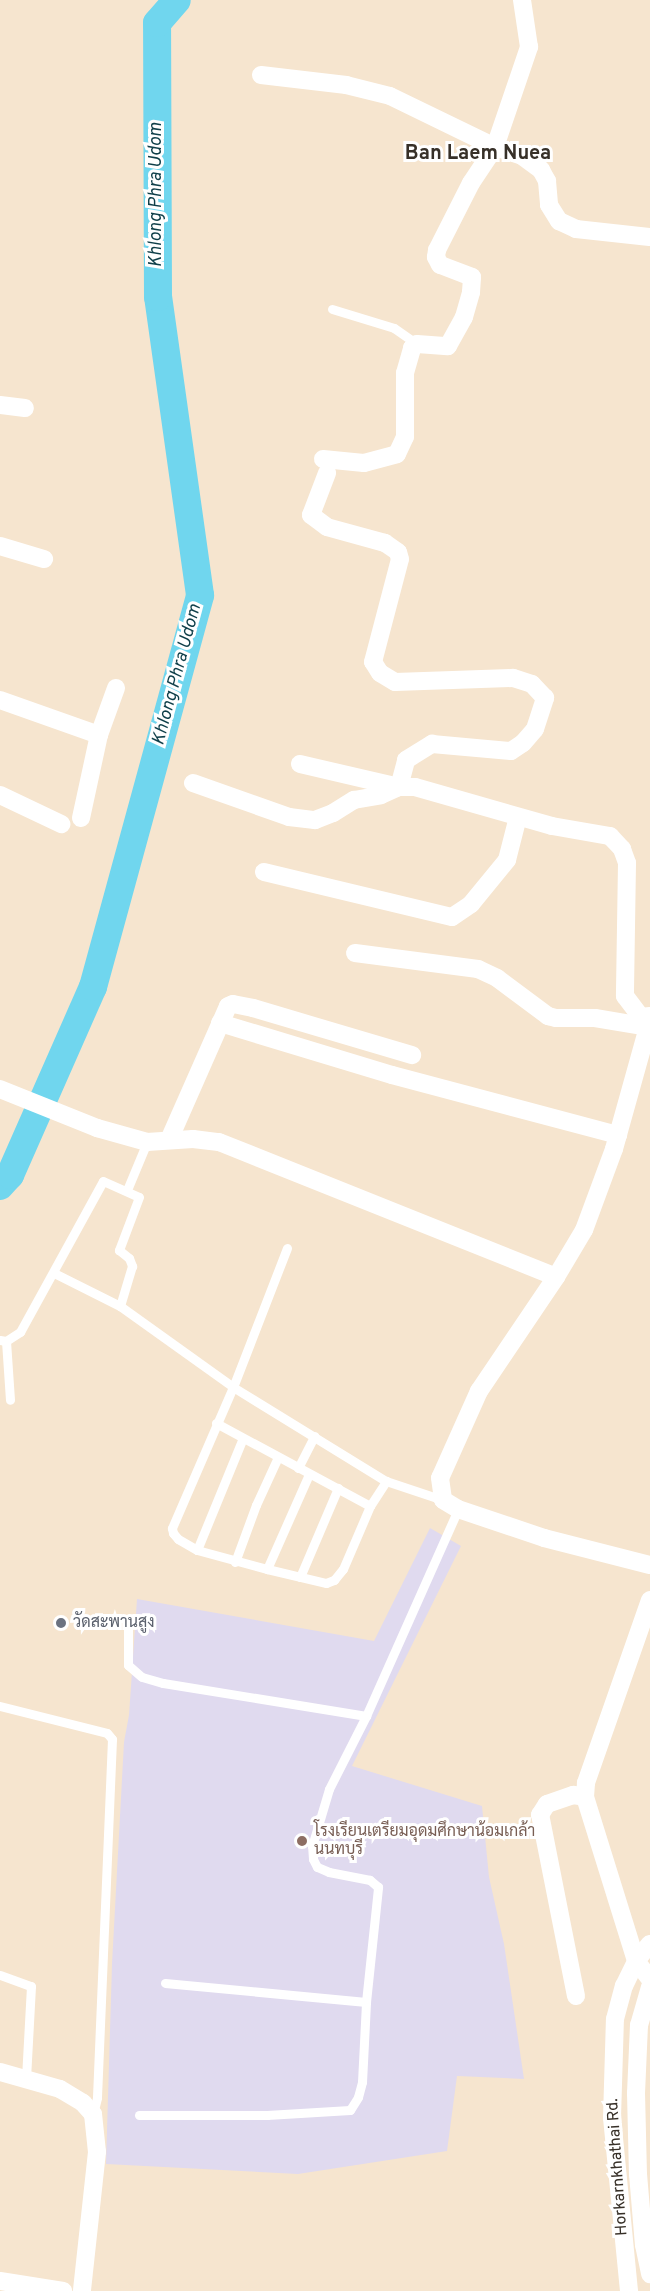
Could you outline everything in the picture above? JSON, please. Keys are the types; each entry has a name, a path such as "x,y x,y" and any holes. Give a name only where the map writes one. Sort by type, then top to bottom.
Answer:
{"street":[{"path":"399,787 406,760 432,744 511,751 523,743 536,729 545,698 532,684 513,678 395,682 380,673 373,662 400,559 398,552 385,543 327,527 311,515 325,466 364,463 397,454 405,437 406,366 412,348 417,344 448,345 464,317 471,292 472,277 440,265 436,258 437,250 461,202 495,147 529,47 522,0"},
{"path":"261,75 346,85 390,96 427,111 495,147 522,156 542,170 547,181 549,205 559,221 576,229 650,237"},
{"path":"0,405 25,408"},
{"path":"0,546 44,559"},
{"path":"81,818 99,735 116,688"},
{"path":"0,700 99,735"},
{"path":"300,764 399,787 438,791 463,802 552,826 601,834 616,840 627,863 625,996 641,1017 650,1021"},
{"path":"193,783 289,817 315,820 333,813 354,800 381,795 399,787"},
{"path":"0,795 62,824"},
{"path":"264,872 452,917 471,904 507,860 518,817"},
{"path":"355,953 478,969 497,978 548,1016 556,1018 650,1021"},
{"path":"169,1140 228,1006 233,1004 412,1055"},
{"path":"650,1021 618,1135 584,1230 556,1277 479,1391 440,1478 451,1505 544,1538 650,1565"},
{"path":"220,1023 392,1075 618,1135"},
{"path":"0,1089 97,1128 147,1142 169,1140 219,1142 556,1277"},
{"path":"650,1600 586,1783 585,1797 636,1961 650,1979"},
{"path":"576,1996 540,1815 547,1804 573,1795 585,1797"},
{"name":"Horkarnkhathai Rd.","path":"629,2291 612,2118 615,2019 624,1986 636,1961 650,1944"},
{"name":"Horkarnkhathai Rd.","path":"650,1987 647,2013 639,2025 644,2245 650,2274"},
{"path":"0,2072 60,2089 83,2103 93,2114 97,2152 82,2291"},
{"path":"0,2281 63,2291"}],"lane":[{"path":"332,309 394,328 417,344"},
{"path":"128,1190 147,1142"},
{"path":"10,1400 3,1340 20,1332 54,1273 100,1184 107,1182 139,1197 119,1250 129,1258 132,1266 120,1306"},
{"path":"287,1248 233,1387 172,1528 178,1539 197,1550 235,1562 326,1583 334,1580 343,1569 370,1506 386,1481"},
{"path":"54,1273 120,1306 233,1387 386,1481 451,1505 366,1716 329,1790 312,1846 313,1858 317,1867 329,1872 370,1880 378,1887 366,2002 362,2082 358,2097 350,2110 267,2115 139,2115"},
{"path":"216,1423 370,1506"},
{"path":"298,1468 314,1436"},
{"path":"197,1550 243,1438"},
{"path":"235,1562 256,1505 279,1457"},
{"path":"267,1569 309,1474"},
{"path":"300,1577 338,1488"},
{"path":"128,1629 128,1665 142,1677 163,1683 366,1716"},
{"path":"0,1706 107,1733 112,1739 97,2098 93,2114"},
{"path":"0,1975 31,1986 26,2079"},
{"path":"165,1983 366,2002"}],"shaded area":[{"name":"โรงเรียนเตรียมอุดมศึกษาน้อมเกล้า นนทบุรี","path":"430,1528 461,1546 352,1766 482,1806 489,1877 504,1944 524,2079 457,2076 447,2151 298,2174 106,2164 112,1964 124,1742 129,1715 137,1599 374,1641"}],"waterway":[{"name":"Khlong Phra Udom","path":"0,1186 10,1175 93,987 200,595 158,297 157,23 177,0"}],"place":[{"name":"วัดสะพานสูง","path":"61,1623"},
{"name":"โรงเรียนเตรียมอุดมศึกษาน้อมเกล้า นนทบุรี","path":"302,1841"}],"district":[{"name":"Ban Laem Nuea","path":"478,154"}]}
